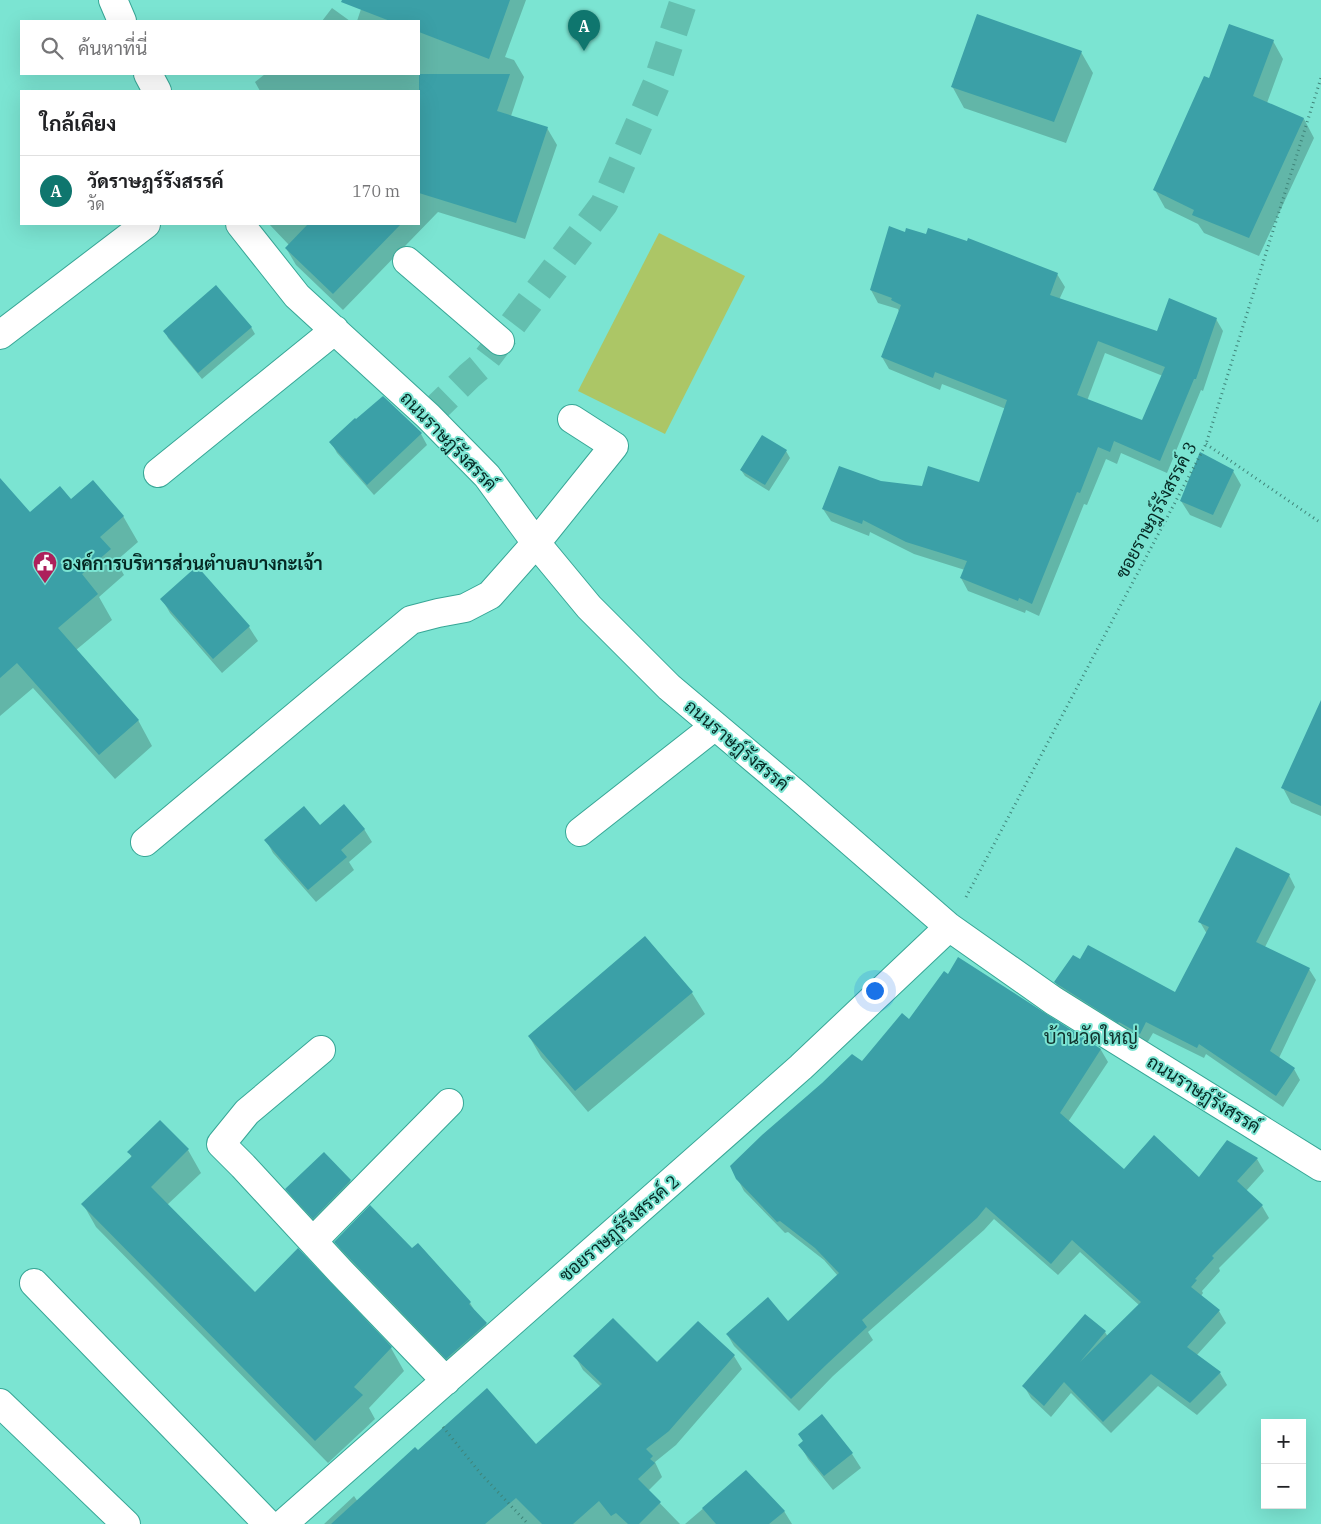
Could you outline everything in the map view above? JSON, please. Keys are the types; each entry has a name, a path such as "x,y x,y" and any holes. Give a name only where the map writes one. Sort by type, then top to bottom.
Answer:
{"street":[{"path":"114,0 122,20"},
{"path":"149,75 156,90"},
{"path":"0,335 145,225"},
{"name":"ถนนราษฎ์รังสรรค์","path":"241,225 297,296 428,416 487,476 536,543 589,607 668,688 796,794 950,927 1054,1001 1321,1166"},
{"path":"407,261 500,341"},
{"path":"158,473 335,330"},
{"path":"145,842 411,620 465,608 490,595 536,543 614,446 572,419"},
{"path":"580,832 715,726"},
{"name":"ซอยราษฎร์รังสรรค์ 2","path":"283,1524 801,1067 950,927"},
{"path":"320,1050 248,1112 221,1144 446,1381"},
{"path":"313,1241 449,1103"},
{"path":"34,1283 268,1524"},
{"path":"0,1403 126,1524"}],"path":[{"name":"ซอยราษฎร์รังสรรค์ 3","path":"950,927 1206,444 1321,78"},
{"path":"1206,444 1321,523"},
{"path":"419,1404 440,1422 481,1474 528,1524"}],"green space":[{"path":"659,233 745,276 665,434 578,391"}],"building":[{"path":"342,0 510,0 489,59 420,32 420,20 387,20 341,2"},
{"path":"977,14 1082,51 1054,122 951,87"},
{"path":"1229,24 1274,40 1253,96 1304,118 1249,238 1192,215 1194,210 1153,190 1204,76 1209,78"},
{"path":"420,74 510,74 497,111 548,127 516,223 420,193"},
{"path":"307,225 400,225 333,294 285,248"},
{"path":"889,226 905,232 906,228 926,234 928,228 967,241 968,238 1058,273 1050,295 1157,331 1169,298 1217,318 1196,379 1194,379 1160,461 1114,441 1110,452 1098,447 1080,493 1077,492 1032,604 1019,598 1018,601 960,578 967,561 906,542 863,520 862,524 822,509 839,466 881,481 922,486 928,466 979,482 1007,400 935,372 933,378 881,357 901,305 891,300 892,298 870,290","holes":["1098,341 1165,367 1142,420 1077,395"]},
{"path":"216,285 252,327 198,373 163,331"},
{"path":"383,396 422,433 367,485 329,442"},
{"path":"762,435 787,450 765,485 740,470"},
{"path":"1200,452 1234,470 1213,515 1180,501"},
{"name":"องค์การบริหารส่วนตำบลบางกะเจ้า","path":"0,478 30,512 60,486 71,499 93,480 124,516 100,537 111,549 82,574 98,594 58,628 139,720 99,755 17,663 0,678"},
{"path":"197,566 250,626 213,659 160,599"},
{"path":"1321,700 1321,806 1281,788"},
{"path":"344,804 365,829 341,850 347,857 308,890 264,840 304,806 320,825"},
{"path":"1236,847 1290,874 1256,942 1310,968 1270,1051 1295,1068 1276,1096 1199,1044 1197,1048 1146,1022 1140,1034 1118,1023 1054,982 1073,955 1080,959 1088,945 1175,992 1209,927 1198,922"},
{"path":"645,936 693,992 575,1091 528,1036"},
{"path":"958,957 1101,1049 1060,1113 1124,1169 1154,1135 1199,1177 1227,1140 1258,1158 1237,1181 1263,1205 1212,1256 1214,1258 1195,1279 1197,1280 1191,1287 1220,1310 1187,1347 1221,1372 1190,1403 1151,1374 1103,1422 1064,1382 1044,1406 1022,1386 1085,1314 1106,1331 1080,1362 1141,1302 1072,1240 1051,1264 986,1207 977,1218 862,1320 867,1327 791,1399 726,1334 768,1297 788,1321 839,1273 815,1248 780,1221 777,1222 736,1179 730,1166 852,1054 862,1061 902,1013 909,1019 944,971 948,974"},
{"path":"160,1120 189,1149 151,1187 255,1292 298,1248 392,1347 354,1387 363,1395 315,1441 81,1204 132,1156 127,1152"},
{"path":"324,1152 351,1180 313,1219 285,1189"},
{"path":"370,1205 412,1248 418,1243 471,1302 469,1304 487,1323 446,1359 334,1242"},
{"path":"613,1318 657,1362 698,1321 735,1355 669,1431 646,1449 653,1456 650,1459 655,1463 638,1479 661,1502 639,1524 628,1524 616,1513 611,1516 599,1501 573,1524 542,1524 516,1498 485,1524 331,1524 415,1447 418,1450 487,1388 536,1444 602,1384 573,1356"},
{"path":"822,1414 853,1453 824,1476 798,1445 803,1441 798,1434"},
{"path":"746,1470 785,1511 769,1524 716,1524 702,1508"}],"tunnel":[{"path":"428,416 481,366 604,204 656,85 684,0"}],"place":[{"name":"วัดราษฎร์รังสรรค์","path":"584,51"},
{"name":"องค์การบริหารส่วนตำบลบางกะเจ้า","path":"45,584"}],"district":[{"name":"บ้านวัดใหญ่","path":"1091,1036"}]}
